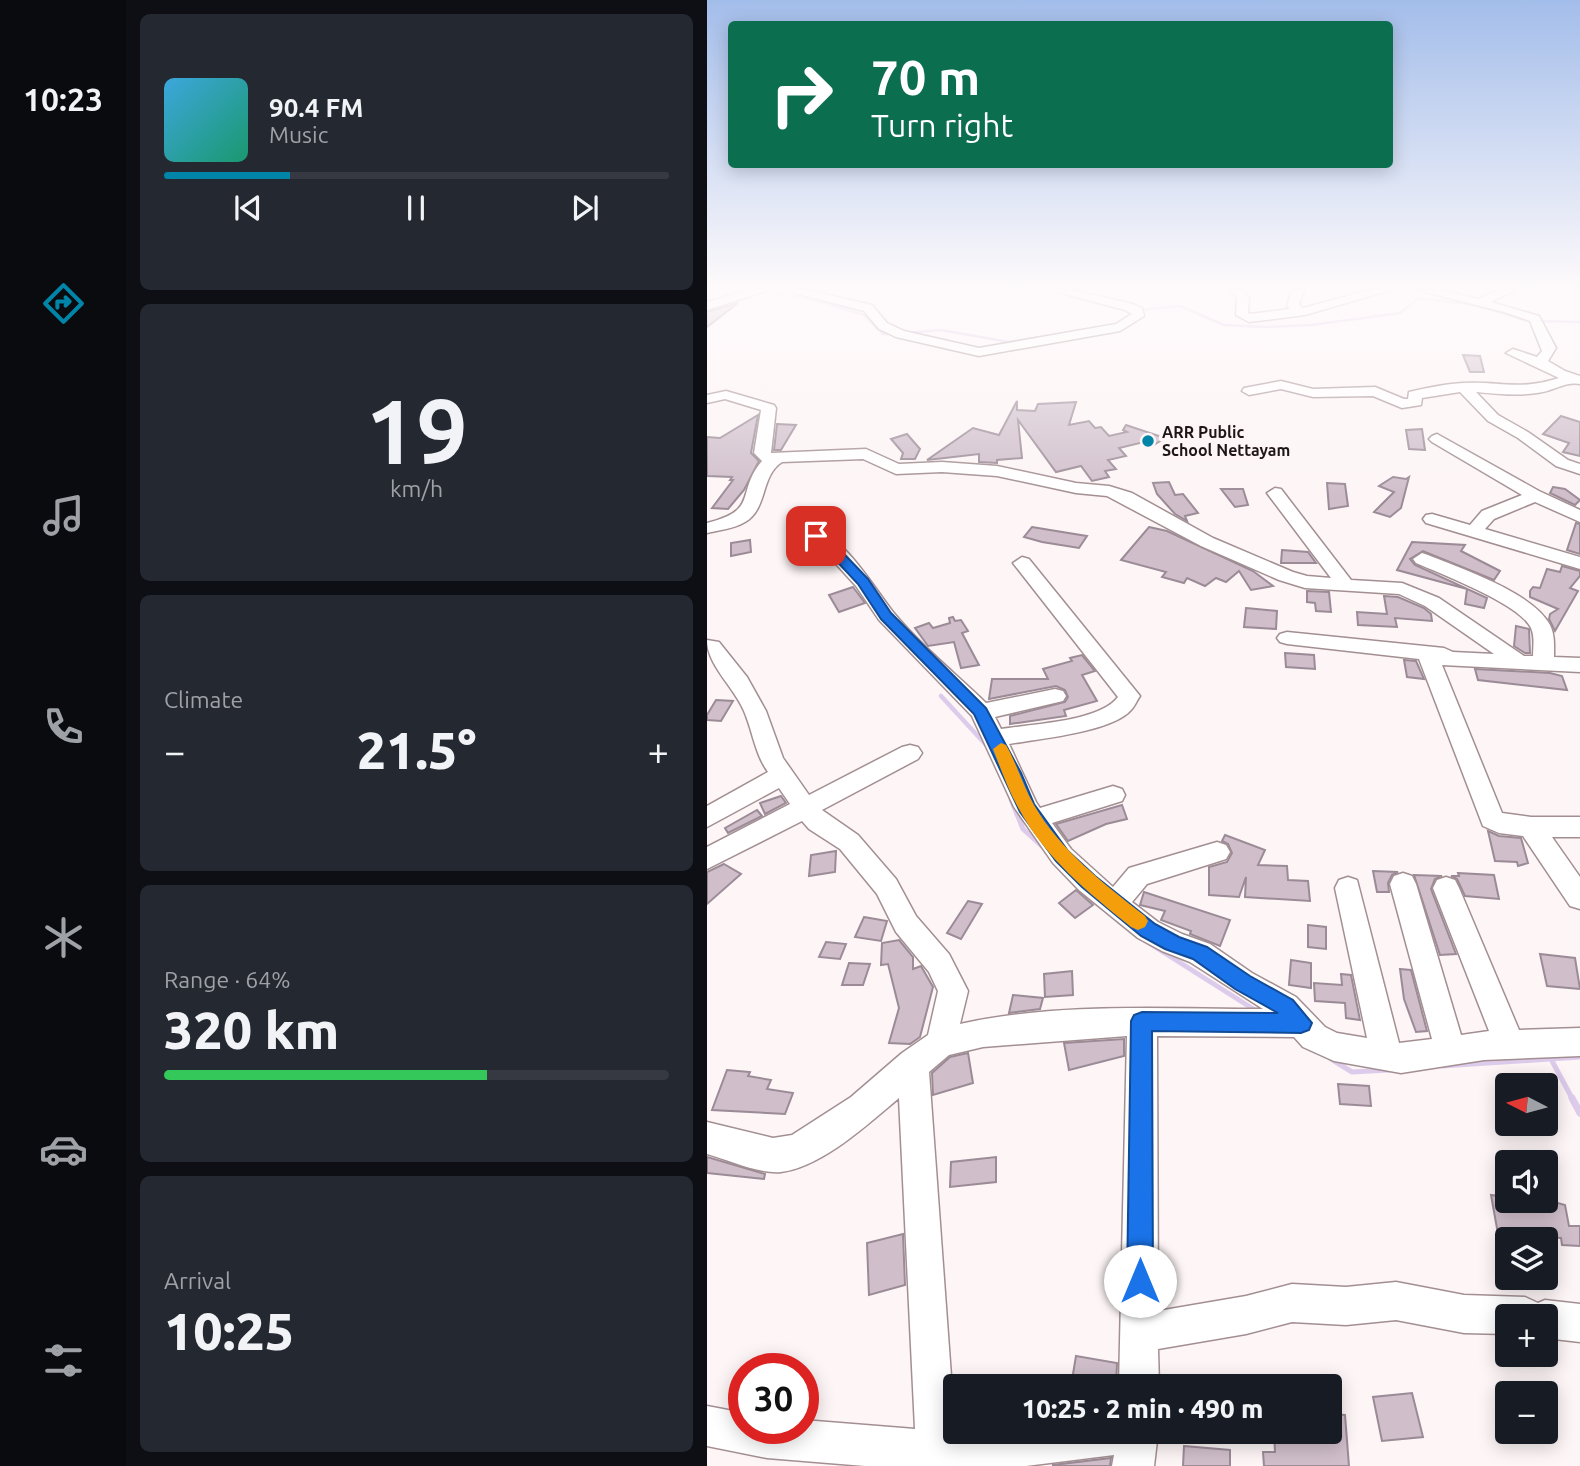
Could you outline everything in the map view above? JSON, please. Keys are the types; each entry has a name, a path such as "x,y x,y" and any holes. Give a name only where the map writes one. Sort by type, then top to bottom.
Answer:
{"street":[{"path":"1529,358 1577,379"},
{"path":"1540,362 1542,358"},
{"path":"1249,391 1281,385 1313,393 1350,394 1375,391 1402,404 1416,402 1414,395 1463,387 1510,391 1539,389 1577,379"},
{"path":"1463,387 1493,418 1523,435 1562,463 1580,469"},
{"path":"707,399 726,395 769,408 762,453 767,457 776,459 866,454 896,469 942,467 997,471 1076,488 1109,491 1126,497 1207,542 1286,576 1305,582 1402,589 1422,597 1519,662"},
{"path":"1437,439 1535,496 1580,517"},
{"path":"707,528 743,516 754,501 762,470 776,459"},
{"path":"1275,494 1344,583"},
{"path":"1473,533 1489,515 1535,496"},
{"path":"1432,519 1580,563"},
{"path":"816,536 822,538 863,582 886,616 981,712 1026,807 1062,856 1148,930 1172,943 1200,953 1242,982 1286,1007 1314,1037 1333,1047 1401,1058 1450,1049 1580,1042"},
{"path":"1422,559 1492,591 1529,613 1540,625 1544,638 1543,663"},
{"path":"995,738 1067,728 1115,711 1129,701 1129,696 1022,563"},
{"path":"1287,638 1493,661"},
{"path":"707,646 712,647 739,681 755,711 772,760 805,807 818,822 849,842 887,887 906,923 939,963 953,991 927,1053 936,1459"},
{"path":"1580,665 1429,658 1488,813 1499,823 1531,827 1580,827"},
{"path":"981,712 1055,696"},
{"path":"707,859 910,753"},
{"path":"707,818 783,775"},
{"path":"1034,818 1113,795"},
{"path":"1531,827 1580,898"},
{"path":"1115,903 1138,876 1217,852"},
{"path":"1403,884 1450,1049"},
{"path":"1348,888 1386,1054"},
{"path":"1446,888 1509,1044"},
{"path":"707,1138 779,1155 805,1149 882,1092 927,1053 983,1033 1102,1021 1301,1023"},
{"path":"1139,1374 1142,1021"},
{"path":"1139,1333 1246,1315 1292,1303 1346,1306 1396,1301 1464,1314 1495,1315"},
{"path":"1558,1320 1580,1323"},
{"path":"707,1426 767,1438 936,1459 1039,1444"},
{"path":"1133,1466 1135,1444"}],"building":[{"path":"1464,358 1481,358 1484,372 1470,372"},
{"path":"1017,401 1017,410 1035,411 1038,404 1076,402 1069,425 1089,421 1095,428 1101,427 1109,436 1127,432 1123,430 1126,425 1165,438 1152,446 1144,442 1119,448 1126,456 1108,460 1116,469 1105,471 1109,477 1092,481 1081,466 1056,472 1018,420 1022,458 997,460 997,463 979,462 979,454 927,460 973,428 999,435"},
{"path":"758,415 751,453 759,461 744,490 728,509 712,508 733,480 730,480 732,477 707,476 707,437 720,438"},
{"path":"1561,416 1580,422 1580,456 1563,452 1569,443 1543,434"},
{"path":"777,424 796,425 781,450 774,450"},
{"path":"1422,429 1425,450 1409,449 1406,430"},
{"path":"907,434 920,449 915,459 901,459 903,453 891,439"},
{"path":"1393,477 1409,477 1401,508 1390,517 1374,512 1394,492 1379,486"},
{"path":"1169,482 1175,495 1183,494 1198,513 1185,516 1187,521 1175,514 1157,494 1153,483"},
{"path":"1327,483 1345,484 1348,506 1329,509"},
{"path":"1553,487 1565,489 1580,500 1575,505 1550,493"},
{"path":"1221,489 1243,489 1248,505 1235,507"},
{"path":"1576,523 1580,524 1580,554 1567,550"},
{"path":"1032,527 1087,536 1079,548 1042,542 1024,537"},
{"path":"1149,527 1167,531 1253,571 1273,586 1251,590 1239,571 1226,582 1216,578 1205,586 1187,578 1184,583 1162,577 1166,572 1121,560"},
{"path":"750,540 751,552 731,556 731,543"},
{"path":"1412,542 1465,545 1461,551 1500,571 1494,580 1423,551 1410,559 1415,565 1487,598 1484,608 1465,604 1467,589 1397,570"},
{"path":"1282,550 1308,552 1316,563 1281,563"},
{"path":"1562,566 1580,571 1580,576 1570,588 1578,591 1555,631 1549,619 1550,614 1558,609 1530,597 1530,591 1533,587 1540,588 1547,569 1560,572"},
{"path":"853,587 865,603 839,612 829,595"},
{"path":"1307,591 1329,592 1331,612 1316,611 1315,603 1307,602"},
{"path":"1384,596 1398,597 1424,608 1431,614 1432,621 1395,618 1397,627 1358,625 1357,612 1387,614"},
{"path":"1246,608 1277,611 1276,629 1244,627"},
{"path":"953,617 955,621 961,620 968,631 962,633 979,665 961,668 954,642 928,646 915,628 929,623 933,628 950,623 949,618"},
{"path":"1516,626 1529,629 1530,653 1514,646"},
{"path":"1285,653 1314,655 1315,669 1286,667"},
{"path":"1082,655 1095,671 1082,675 1097,701 1064,710 1066,716 1010,724 1010,716 1065,702 1068,697 1065,690 1056,686 989,699 992,679 1048,679 1043,669 1072,661 1070,658"},
{"path":"1404,660 1416,661 1424,679 1407,677"},
{"path":"1475,669 1550,673 1562,676 1567,690 1478,680"},
{"path":"716,700 733,701 721,721 707,720 707,715"},
{"path":"781,796 786,803 765,814 760,803"},
{"path":"1122,805 1127,819 1106,824 1068,841 1056,824"},
{"path":"757,810 762,816 728,833 725,828"},
{"path":"1488,831 1499,836 1521,838 1528,863 1518,866 1517,862 1495,861"},
{"path":"1225,835 1265,850 1258,865 1287,866 1288,880 1308,881 1310,901 1245,897 1246,877 1239,897 1209,895 1209,867 1227,862 1232,853 1228,844 1222,841"},
{"path":"836,851 835,872 809,876 811,855"},
{"path":"724,864 741,874 707,904 707,872"},
{"path":"1373,871 1398,872 1392,875 1388,883 1389,892 1377,892"},
{"path":"1458,873 1494,875 1499,899 1465,896 1457,879 1451,876 1459,876"},
{"path":"1414,875 1442,876 1435,879 1431,889 1456,954 1440,955"},
{"path":"1076,890 1093,905 1075,918 1059,903"},
{"path":"1144,892 1230,920 1220,946 1161,920 1165,911 1140,905"},
{"path":"968,901 982,904 961,939 947,933"},
{"path":"864,917 887,921 881,941 855,937"},
{"path":"1308,925 1326,927 1326,949 1308,947"},
{"path":"899,940 913,957 913,969 921,966 933,987 920,1037 910,1044 889,1043 899,1008 888,964 881,965 882,943"},
{"path":"826,942 846,944 840,959 819,957"},
{"path":"1540,954 1575,958 1580,989 1547,986"},
{"path":"1291,960 1311,963 1311,988 1289,985"},
{"path":"849,963 870,964 863,985 842,985"},
{"path":"1400,969 1411,970 1427,1031 1416,1032 1404,999"},
{"path":"1072,971 1073,995 1045,997 1044,974"},
{"path":"1341,974 1351,975 1360,1020 1346,1018 1345,1003 1315,1001 1314,983 1342,985"},
{"path":"1013,995 1043,998 1040,1009 1009,1013"},
{"path":"1124,1039 1124,1056 1069,1070 1064,1043"},
{"path":"968,1053 973,1083 933,1095 932,1073 950,1057"},
{"path":"727,1070 750,1072 748,1076 771,1080 767,1089 793,1093 785,1114 712,1110"},
{"path":"1338,1084 1369,1086 1371,1106 1340,1104"},
{"path":"707,1157 765,1174 764,1179 707,1173"},
{"path":"996,1157 996,1182 950,1187 951,1162"},
{"path":"1491,1195 1495,1196 1495,1213 1558,1213 1558,1203 1565,1205 1569,1226 1580,1226 1580,1246 1562,1245 1561,1238 1558,1238 1558,1227 1497,1227"},
{"path":"903,1234 905,1285 869,1295 867,1243"},
{"path":"1076,1356 1117,1363 1117,1374 1073,1374"},
{"path":"1412,1393 1423,1437 1382,1441 1373,1397"},
{"path":"1342,1415 1345,1415 1349,1466 1264,1466 1263,1452 1275,1452 1275,1444 1342,1444"},
{"path":"1184,1446 1230,1450 1230,1466 1183,1466"},
{"path":"1111,1458 1110,1466 1053,1466 1053,1465"}],"waterway":[{"path":"941,696 988,747"},
{"path":"1011,800 1017,815"},
{"path":"1017,814 1023,829 1045,849"},
{"path":"1141,938 1258,1012"},
{"path":"1442,1066 1580,1057"},
{"path":"1331,1059 1352,1072 1388,1070"},
{"path":"1551,1059 1573,1100"},
{"path":"1572,1098 1580,1113"}],"slow traffic":[{"path":"1001,749 1026,807 1046,836 1088,882 1138,921"}],"place":[{"name":"ARR Public School Nettayam","path":"1148,441"}],"route":[{"path":"816,536 822,538 863,582 886,616 916,648 959,687 981,712 1013,773 1026,807 1062,856 1088,882 1148,930 1172,943 1200,953 1242,982 1286,1007 1301,1023 1213,1024 1142,1021 1140,1281"}]}
